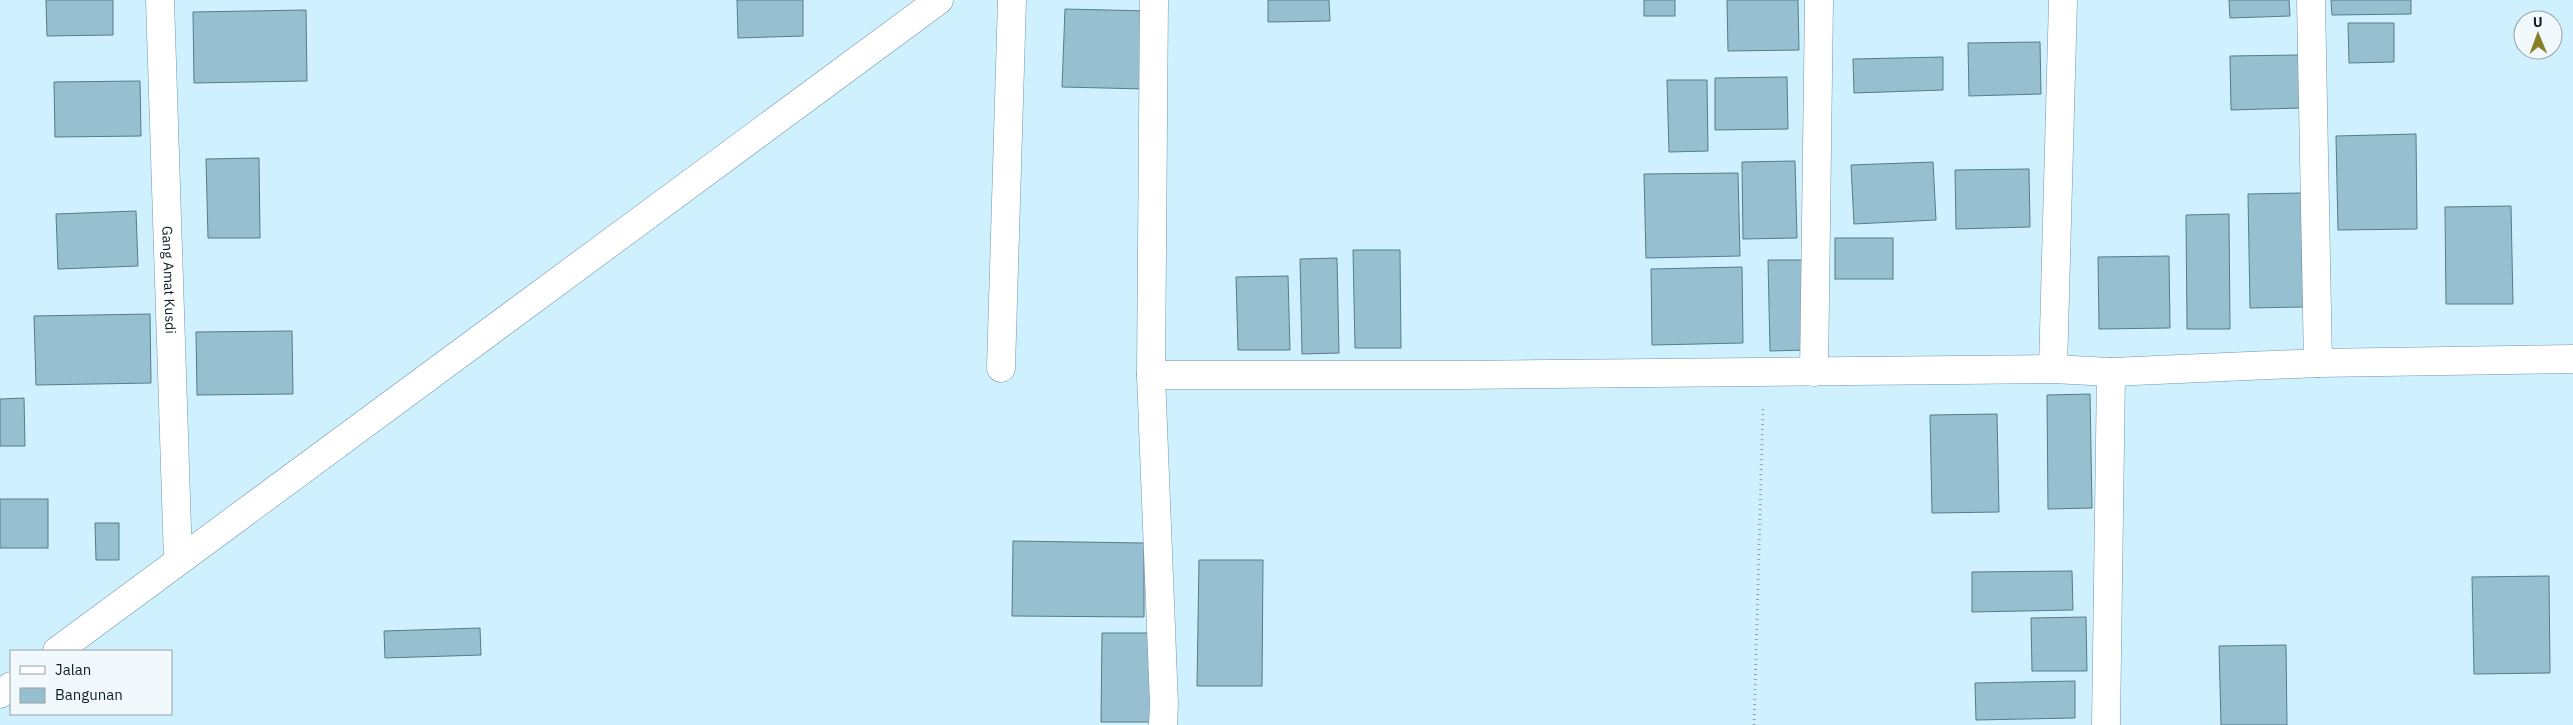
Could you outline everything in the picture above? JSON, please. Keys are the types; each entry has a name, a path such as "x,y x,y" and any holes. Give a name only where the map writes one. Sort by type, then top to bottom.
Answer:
{"street":[{"name":"Gang Amat Kusdi","path":"160,0 178,560"},
{"path":"58,650 939,0"},
{"path":"1001,368 1012,0"},
{"path":"1154,0 1151,375 1164,704 1163,725"},
{"path":"1814,372 1819,0"},
{"path":"2053,369 2063,0"},
{"path":"2311,0 2318,364"},
{"path":"1151,375 2053,369 2111,372 2318,364 2573,359"},
{"path":"2106,725 2111,372"}],"path":[{"path":"1754,725 1764,372"}],"building":[{"path":"46,0 113,0 113,35 47,36"},
{"path":"737,0 803,0 803,36 738,38"},
{"path":"1268,0 1329,0 1330,21 1268,22"},
{"path":"1644,0 1675,0 1675,16 1644,16"},
{"path":"1727,0 1798,0 1799,50 1728,51"},
{"path":"2229,0 2289,0 2290,16 2230,18"},
{"path":"2331,0 2411,0 2411,14 2332,15"},
{"path":"1065,9 1149,11 1146,89 1062,87"},
{"path":"306,10 307,81 194,83 193,12"},
{"path":"2348,23 2394,23 2394,62 2349,63"},
{"path":"2040,42 2041,94 1969,96 1968,43"},
{"path":"2299,55 2300,108 2231,110 2230,56"},
{"path":"1943,57 1943,90 1854,93 1853,59"},
{"path":"1787,77 1788,129 1715,130 1715,78"},
{"path":"1667,80 1707,80 1708,151 1669,152"},
{"path":"140,81 141,136 55,137 54,82"},
{"path":"2416,134 2417,229 2338,230 2336,136"},
{"path":"259,158 260,238 208,238 206,159"},
{"path":"1795,161 1797,238 1743,239 1742,162"},
{"path":"1933,162 1936,220 1854,224 1851,165"},
{"path":"2029,169 2030,227 1956,229 1955,170"},
{"path":"1738,173 1740,256 1646,258 1644,174"},
{"path":"2301,193 2303,307 2250,308 2248,194"},
{"path":"2511,206 2513,304 2446,304 2445,207"},
{"path":"136,211 138,266 58,269 56,214"},
{"path":"2229,214 2230,329 2187,329 2186,215"},
{"path":"1835,238 1893,238 1893,279 1835,279"},
{"path":"1353,250 1400,250 1401,348 1355,348"},
{"path":"2169,256 2170,328 2099,329 2098,257"},
{"path":"1337,258 1339,353 1302,354 1300,259"},
{"path":"1768,260 1806,260 1807,350 1770,351"},
{"path":"1742,267 1743,343 1652,345 1651,269"},
{"path":"1288,276 1290,350 1238,350 1236,277"},
{"path":"150,314 151,383 36,385 34,316"},
{"path":"292,331 293,394 197,395 196,332"},
{"path":"2090,394 2092,508 2048,509 2047,395"},
{"path":"24,398 25,446 0,446 0,399"},
{"path":"1997,414 1999,512 1932,513 1930,415"},
{"path":"0,499 48,499 48,548 0,548"},
{"path":"95,523 119,523 119,560 96,560"},
{"path":"1013,541 1144,543 1144,617 1012,616"},
{"path":"1199,560 1263,560 1262,686 1197,686"},
{"path":"2072,571 2073,610 1972,612 1972,572"},
{"path":"2549,576 2550,673 2474,674 2472,577"},
{"path":"2086,617 2087,671 2032,671 2031,618"},
{"path":"480,628 481,655 385,658 384,631"},
{"path":"1102,633 1156,633 1155,722 1101,722"},
{"path":"2286,645 2287,725 2221,725 2219,646"},
{"path":"2075,681 2075,718 1976,720 1975,683"}]}
